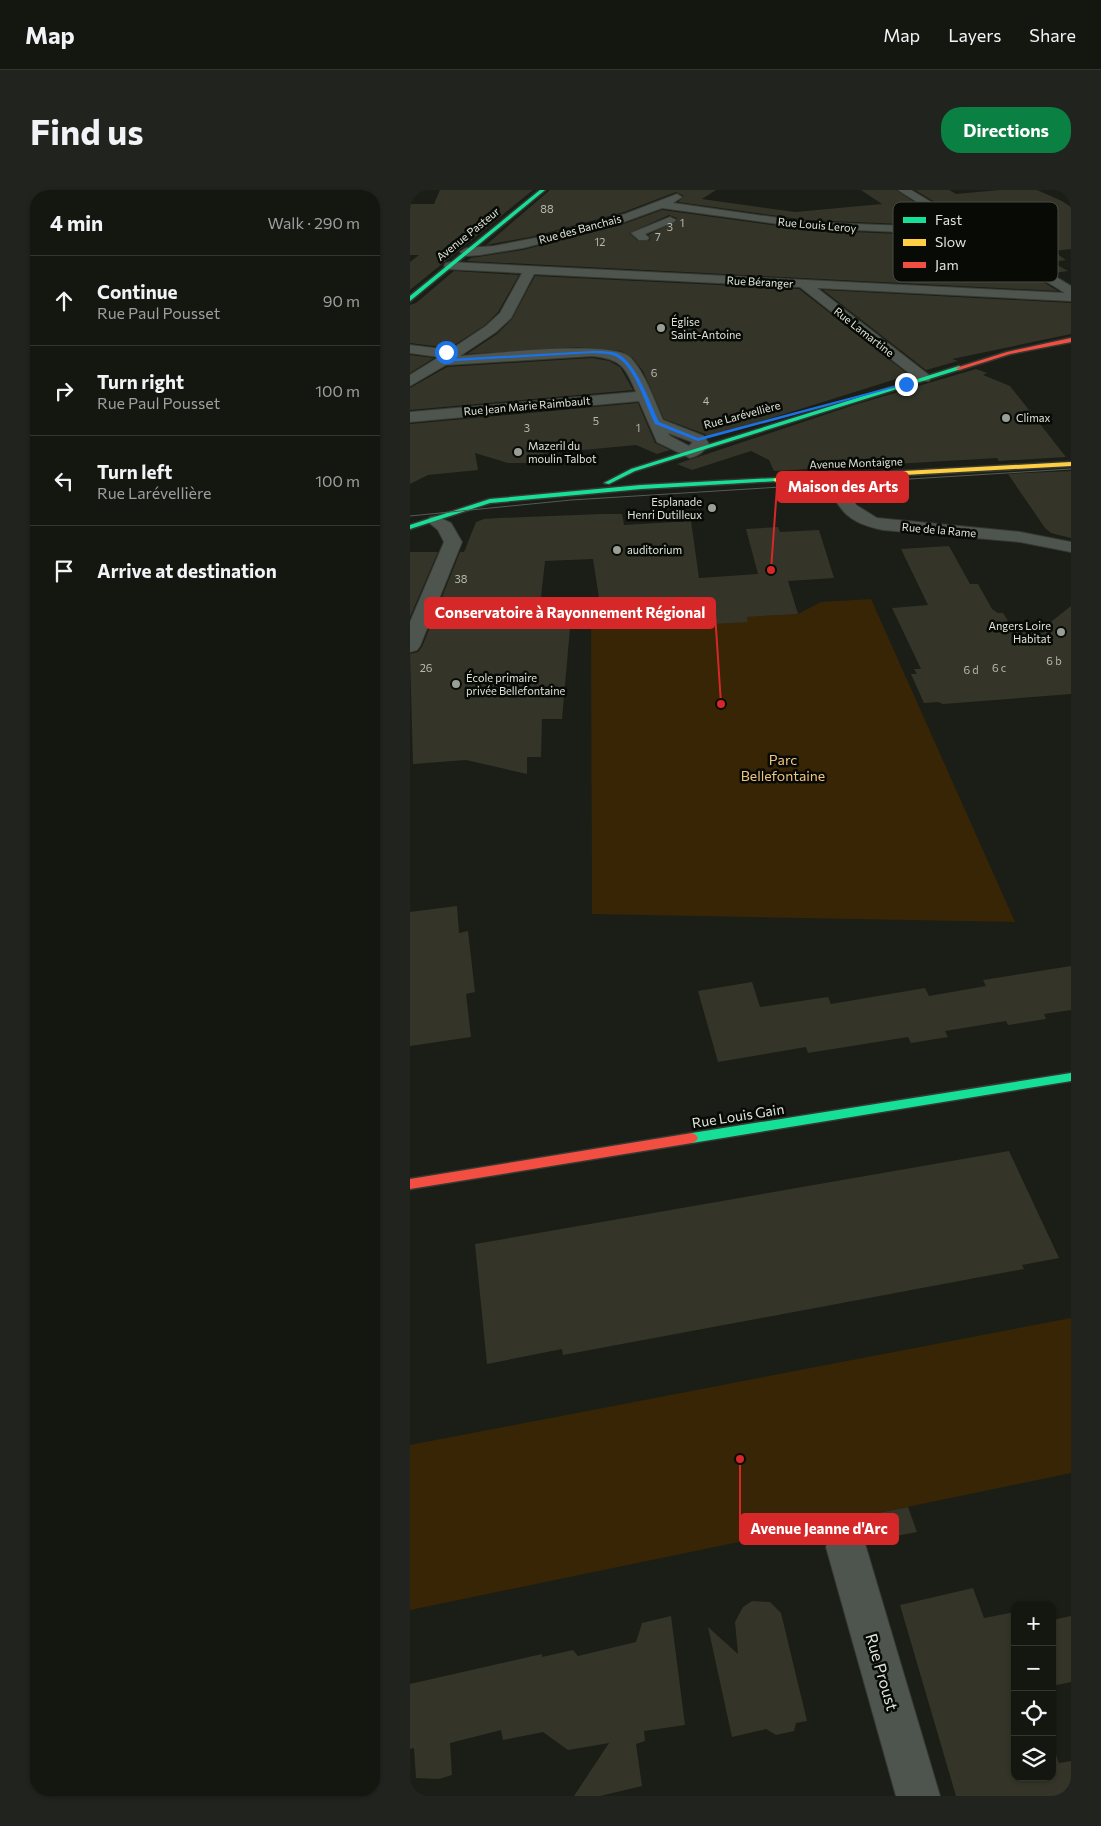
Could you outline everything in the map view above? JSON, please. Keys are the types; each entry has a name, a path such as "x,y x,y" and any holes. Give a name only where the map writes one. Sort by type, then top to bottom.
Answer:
{"main road":[{"name":"Avenue Pasteur","path":"410,300 432,279 543,190"},
{"name":"Avenue Pasteur","path":"410,290 432,279"},
{"name":"Rue Larévellière","path":"591,493 633,470 694,446 1009,353 1071,340"},
{"path":"623,462 674,446"},
{"name":"Avenue Montaigne","path":"410,527 436,522 478,503 641,487 1071,464"},
{"path":"542,488 561,482"},
{"name":"Avenue Montaigne","path":"459,498 542,488 607,484 641,487"},
{"name":"Rue Louis Gain","path":"410,1184 1071,1077"}],"street":[{"path":"903,190 923,202"},
{"name":"Rue des Banchais","path":"466,252 496,250 648,211 688,191"},
{"name":"Rue Louis Leroy","path":"661,206 807,225 893,229"},
{"path":"643,238 637,233 674,218 685,208"},
{"name":"Rue Béranger","path":"450,266 1071,297"},
{"path":"410,382 491,329 503,318 529,271"},
{"path":"1056,282 1071,291"},
{"name":"Rue Lamartine","path":"805,284 924,378"},
{"path":"410,350 447,357 605,352 620,356 625,360 645,396 657,423 658,431 663,438 674,446 694,446"},
{"name":"Rue Jean Marie Raimbault","path":"410,417 645,396"},
{"path":"657,423 694,446"},
{"name":"Rue de la Rame","path":"832,476 848,510 865,521 883,525 1020,537 1071,547"},
{"path":"410,646 452,542 444,527 436,522"},
{"name":"Rue Proust","path":"846,1547 918,1796"}],"green space":[{"name":"Parc Bellefontaine","path":"871,599 1015,922 592,914 591,625 657,621 748,622 747,617 798,614 821,602"},
{"path":"1071,1318 1071,1473 410,1610 410,1445"}],"building":[{"path":"440,190 533,190 410,290 410,262 419,255 410,255 410,204 434,204"},
{"path":"550,190 716,190 702,199 795,212 882,204 861,190 896,190 914,202 893,202 893,224 807,220 678,202 684,196 676,192 624,212 535,236 486,245"},
{"path":"915,190 949,190 956,194 1000,190 1037,190 1071,207 1071,249 1058,250 1058,202 935,202"},
{"path":"662,210 807,230 893,234 893,282 1043,282 1058,291 467,261 471,258 523,250 621,225","holes":["669,215 677,218 677,221 648,235 651,238 648,241 638,241 629,233"]},
{"path":"1058,254 1066,260 1058,261"},
{"path":"1058,265 1068,271 1058,272"},
{"path":"454,271 519,275 498,312 485,325 450,348 410,343 410,305 416,303"},
{"path":"535,276 799,289 909,375 708,438 705,434 664,419 643,371 632,357 621,351 577,347 467,354 497,334 512,319"},
{"path":"823,290 1071,303 1071,334 952,359 958,361 926,370"},
{"path":"410,355 434,358 410,373"},
{"path":"592,358 609,361 620,367 633,390 410,410 410,388 447,367"},
{"path":"976,369 987,373 983,375 1010,386 1066,457 999,461 997,458 774,471 769,460 751,451 692,470 677,464 854,405"},
{"path":"638,403 655,443 670,450 657,454 636,445 531,455 533,463 508,463 475,453 478,470 428,475 410,484 410,424"},
{"path":"1071,471 1071,538 1051,533 1045,528 1008,474"},
{"path":"622,514 624,525 691,521 699,578 758,574 746,529 778,527 780,532 819,530 834,578 788,581 798,614 747,617 748,622 658,627 657,621 603,624 593,559 545,561 540,606 572,605 562,719 542,719 541,757 527,757 527,774 466,760 413,764 410,654 418,652 422,647 460,552 464,552 476,522 484,519 499,518"},
{"path":"949,546 970,584 978,584 992,609 998,613 1003,613 1010,624 1037,633 1071,606 1071,694 943,704 938,702 924,703 911,674 917,674 914,669 921,669 892,608 928,605 901,549"},
{"path":"410,552 438,552 410,617"},
{"path":"457,906 459,933 468,931 475,992 466,994 471,1037 410,1046 410,912"},
{"path":"1071,966 1071,1010 1044,1014 1046,1019 1008,1025 1006,1021 945,1031 948,1037 911,1043 908,1037 808,1053 806,1047 718,1062 698,991 752,982 760,1007 828,997 831,1004 925,988 929,996 986,986 983,980"},
{"path":"1009,1151 1059,1258 1022,1265 1024,1269 563,1355 562,1349 487,1364 475,1244"},
{"path":"908,1507 917,1532 880,1539 873,1514"},
{"path":"973,1588 984,1618 1011,1613 1011,1781 1056,1781 1056,1755 1059,1763 1071,1761 1071,1796 956,1796 900,1605"},
{"path":"752,1601 770,1602 781,1613 807,1721 796,1723 794,1731 776,1735 766,1729 732,1737 708,1627 738,1654 735,1622 743,1607"},
{"path":"671,1616 685,1725 644,1731 645,1741 636,1744 642,1786 600,1796 574,1796 609,1743 568,1750 543,1732 503,1740 501,1730 450,1743 452,1775 439,1779 416,1778 414,1748 410,1749 410,1684 542,1654 542,1657 573,1650 578,1656 636,1642 642,1623"},
{"path":"1071,1616 1071,1682 1056,1685 1056,1646 1056,1619"}],"tram line":[{"path":"410,516 571,500 1071,469"}],"traffic: fast":[{"path":"410,299 543,190"},
{"path":"607,483 633,470 959,368"},
{"path":"410,527 490,501 641,487 776,480"},
{"path":"692,1138 1071,1077"}],"traffic: slow":[{"path":"776,480 1071,464"}],"traffic: jam":[{"path":"959,368 1009,353 1071,340"},
{"path":"410,1184 692,1138"}],"place":[{"name":"Église Saint-Antoine","path":"661,328"},
{"name":"Climax","path":"1006,418"},
{"name":"Mazeril du moulin Talbot","path":"518,452"},
{"name":"Esplanade Henri Dutilleux","path":"712,508"},
{"name":"auditorium","path":"617,550"},
{"name":"Maison des Arts","path":"771,570"},
{"name":"Angers Loire Habitat","path":"1061,632"},
{"name":"École primaire privée Bellefontaine","path":"456,684"},
{"name":"Conservatoire à Rayonnement Régional","path":"721,704"},
{"name":"Avenue Jeanne d'Arc","path":"740,1459"}],"route":[{"path":"446,352 452,354 442,361 592,352 605,352 620,356 625,360 642,389 657,423 698,439 863,397 906,384"}]}
